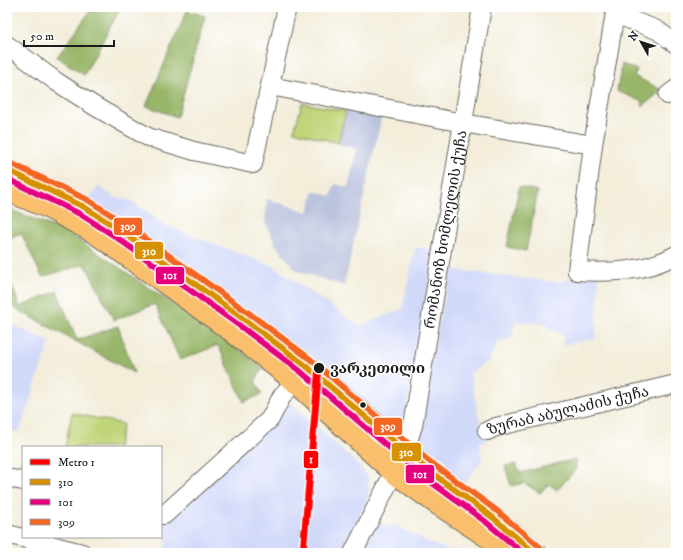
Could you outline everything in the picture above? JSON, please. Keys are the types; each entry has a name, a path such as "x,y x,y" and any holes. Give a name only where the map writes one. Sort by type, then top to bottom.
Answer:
{"main road":[{"path":"7,170 70,199 120,230 245,320 305,365 431,473 519,538 535,553"},
{"path":"7,190 73,219 96,233 230,330 295,381 394,472 434,502 490,538 510,553"}],"street":[{"path":"7,45 57,82 83,99 148,137 194,151 253,164 287,7"},
{"name":"რომანოზ ხომლელის ქუჩა","path":"353,553 405,450 413,426 482,7"},
{"path":"676,44 657,30 615,11 594,145 577,271 603,273 630,270 651,265 676,255"},
{"path":"270,86 463,123 594,145"},
{"path":"162,515 164,515 270,419 282,396 295,381"},
{"name":"ზურაბ აბულაძის ქუჩა","path":"676,384 496,426 486,431 496,432 676,389"},
{"path":"7,478 22,481"},
{"path":"7,534 22,538"},
{"path":"23,538 82,553"}],"shaded area":[{"path":"347,109 382,115 344,286 296,270 277,247 265,222 267,199 308,212 314,191 331,196 335,184 348,187 357,149 338,144"},
{"path":"99,186 114,197 130,200 166,226 273,266 360,326 402,309 415,247 435,250 403,428 397,431 87,202"},
{"path":"450,269 559,282 579,275 599,276 596,338 562,345 564,335 549,329 547,324 515,321 512,338 497,342 490,360 470,373 481,428 487,441 480,443 482,461 464,484 418,447 415,440"},
{"path":"7,322 50,342 19,432 7,430"},
{"path":"290,402 361,468 368,477 369,495 344,553 162,553 167,544 162,523 272,423"},
{"path":"382,524 397,526 430,543 449,550 492,553 358,553 375,527"}],"green space":[{"path":"93,7 121,7 84,75 57,57"},
{"path":"187,11 205,16 177,117 146,106"},
{"path":"622,64 637,70 634,76 662,90 643,106 641,101 617,91"},
{"path":"302,103 346,111 338,143 294,131"},
{"path":"519,187 538,191 526,251 507,247"},
{"path":"7,208 68,233 222,337 263,368 255,381 262,394 244,402 218,345 180,360 155,304 114,320 85,264 42,277 21,233 7,239"},
{"path":"7,273 20,307 57,291 77,340 118,326 134,373 7,304"},
{"path":"72,413 123,424 118,446 65,446"},
{"path":"576,459 576,469 557,490 549,484 540,493 524,483 511,486 505,466 516,464 520,473"}],"metro line":[{"name":"1","path":"303,553 319,366"}],"transit line":[{"name":"309","path":"10,163 88,200 125,224 250,314 310,359 430,462 496,510 540,547"},
{"name":"310","path":"7,170 84,207 120,230 245,320 305,365 425,468 491,516 535,553"},
{"name":"101","path":"7,179 80,214 116,237 240,326 300,371 420,474 486,522 523,553"}],"place":[{"name":"ვარკეთილი","path":"319,368"}]}
